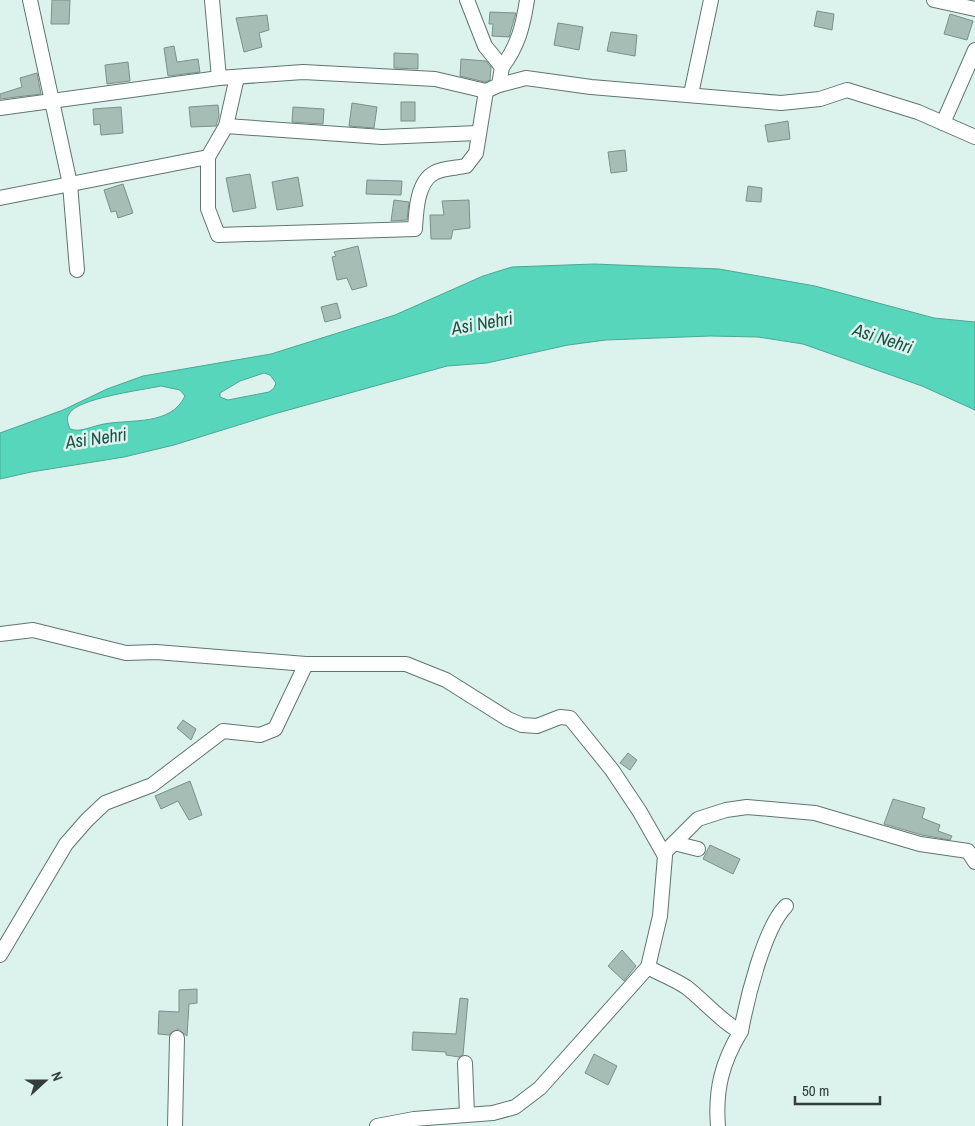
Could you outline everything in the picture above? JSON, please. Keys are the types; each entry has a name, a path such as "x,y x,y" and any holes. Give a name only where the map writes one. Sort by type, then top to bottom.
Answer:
{"street":[{"path":"30,0 70,184 77,270"},
{"path":"212,0 219,78"},
{"path":"467,0 485,46 502,67"},
{"path":"500,85 502,67 513,52 523,26 527,0"},
{"path":"691,94 711,0"},
{"path":"934,0 975,8"},
{"path":"943,122 975,50"},
{"path":"0,108 51,103 219,78 303,72 435,80 486,91 526,78 591,88 691,94 782,103 820,99 848,90 894,103 975,137"},
{"path":"237,77 226,126 208,157 208,209 218,235 415,229 417,209 425,180 435,172 466,166 476,153 486,91"},
{"path":"226,126 382,137 478,133"},
{"path":"0,198 208,157"},
{"path":"0,634 33,630 126,653 156,652 306,664 406,664 446,680 508,719 522,725 538,726 560,717 570,718 612,770 664,853 664,879 660,916 648,967 540,1088 515,1107 493,1113 399,1121 377,1126"},
{"path":"0,955 66,844 87,820 105,803 152,785 223,731 260,735 274,729 306,664"},
{"path":"664,853 698,819 726,810 747,807 815,814 920,844 968,851 975,862"},
{"path":"674,843 698,849"},
{"path":"718,1126 716,1100 729,1050 741,1031 759,964 777,916 786,906"},
{"path":"648,967 685,987 724,1018 733,1029 741,1031"},
{"path":"175,1126 177,1038"},
{"path":"465,1063 467,1114"}],"water":[{"name":"Asi Nehri","path":"594,264 719,269 815,286 934,318 975,322 975,410 922,386 803,344 758,337 710,336 606,340 568,345 487,363 447,366 274,414 174,445 124,457 0,479 0,433 63,410 107,389 143,376 271,354 395,315 483,276 512,267","holes":["264,373 270,375 276,383 269,392 228,400 220,397 220,393 240,381","161,386 180,390 185,396 179,406 160,417 104,424 82,430 70,429 69,414 84,403"]}],"building":[{"path":"52,0 70,0 69,24 51,24"},
{"path":"817,11 834,14 832,30 814,26"},
{"path":"490,12 516,13 509,37 492,36 493,24 489,24"},
{"path":"950,14 973,21 967,40 944,34"},
{"path":"267,15 269,30 259,33 262,47 244,52 236,18"},
{"path":"558,23 583,27 579,50 554,45"},
{"path":"611,32 637,35 635,56 607,51"},
{"path":"174,46 177,62 198,59 200,72 168,76 164,48"},
{"path":"394,53 418,54 418,69 394,68"},
{"path":"461,59 486,61 491,67 490,80 485,82 460,76"},
{"path":"128,62 130,81 107,84 105,65"},
{"path":"37,73 41,94 0,99 0,94 22,87 20,78"},
{"path":"401,102 415,102 415,121 401,121"},
{"path":"352,103 377,107 374,128 349,126"},
{"path":"218,105 219,116 216,126 191,127 189,107"},
{"path":"121,107 123,133 101,135 100,124 94,125 93,109"},
{"path":"293,107 324,109 323,124 292,122"},
{"path":"788,121 790,139 768,142 765,125"},
{"path":"625,150 627,171 611,173 608,152"},
{"path":"250,174 256,208 233,212 226,178"},
{"path":"298,177 303,206 277,210 272,182"},
{"path":"367,180 402,181 401,195 366,194"},
{"path":"123,184 133,213 118,218 116,211 111,212 104,190"},
{"path":"748,186 762,188 761,202 746,201"},
{"path":"394,200 409,202 407,220 391,221"},
{"path":"469,200 470,228 453,230 451,239 431,239 430,215 444,215 442,201"},
{"path":"358,246 367,286 352,290 347,278 337,280 332,257 336,256 334,252"},
{"path":"337,303 341,318 325,322 321,307"},
{"path":"183,720 196,729 191,740 177,728"},
{"path":"628,753 637,760 630,770 620,763"},
{"path":"190,781 202,815 189,820 178,801 161,809 155,796"},
{"path":"893,799 925,808 922,818 940,825 938,831 952,836 950,840 922,835 884,824"},
{"path":"710,845 740,859 733,874 703,859"},
{"path":"622,950 636,966 624,981 608,966"},
{"path":"197,989 197,1003 189,1004 187,1036 178,1029 169,1035 158,1034 159,1011 179,1012 179,990"},
{"path":"460,998 468,999 463,1055 459,1057 446,1055 446,1052 412,1050 413,1032 456,1034"},
{"path":"594,1054 617,1066 608,1085 585,1073"}]}
